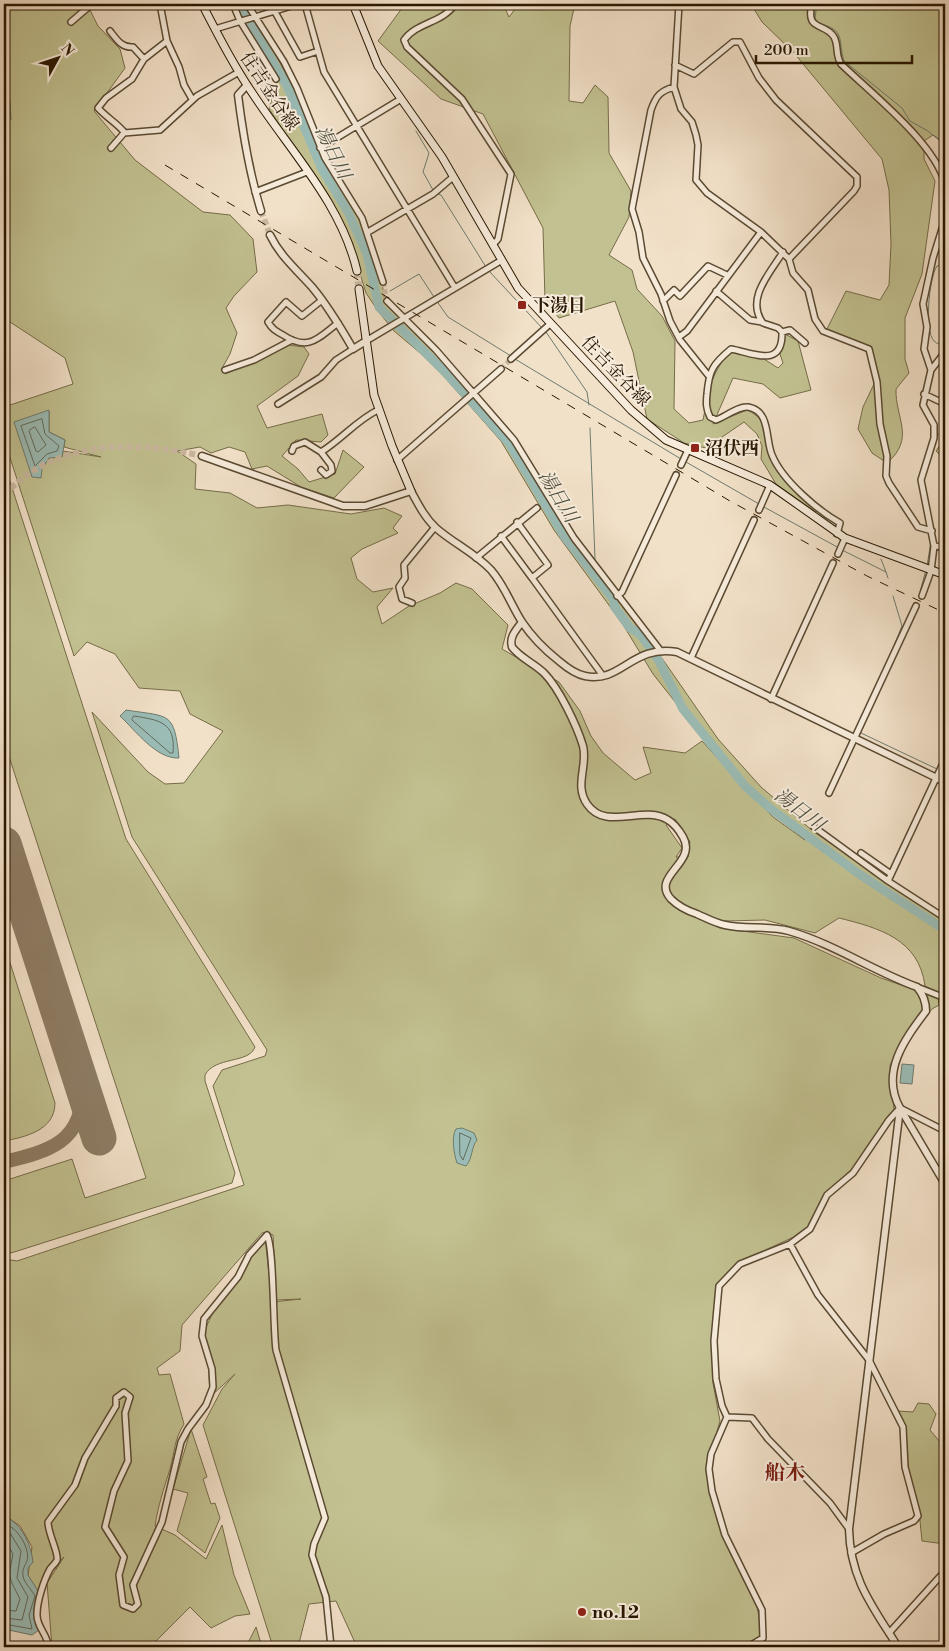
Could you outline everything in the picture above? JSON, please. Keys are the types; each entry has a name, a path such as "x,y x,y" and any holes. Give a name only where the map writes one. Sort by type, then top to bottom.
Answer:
{"main road":[{"name":"住吉金谷線","path":"202,4 247,85 340,222 350,244 357,271"},
{"name":"住吉金谷線","path":"353,4 378,66 453,177 518,288 546,328 650,428 688,450 770,485 845,538 945,575"},
{"path":"359,288 378,410 411,490"}],"street":[{"path":"70,22 92,4"},
{"path":"160,4 166,41 179,67 184,85 192,99"},
{"path":"233,4 240,21 276,79"},
{"path":"247,4 273,43 297,88 320,148 348,193 368,232 383,282"},
{"path":"215,29 298,4"},
{"path":"305,4 324,72 455,288"},
{"path":"455,4 444,16 415,30 404,40 407,47 462,99 510,174 498,239 493,246"},
{"path":"679,4 674,87 681,109 692,122 696,135 698,145 696,180 707,192 761,232 789,259 793,273 808,290 815,319 823,331 869,349 877,382 880,424 888,456 886,476 889,484 918,527 932,531"},
{"path":"812,4 810,12 812,20 816,26 833,35 837,43 836,56 841,64 907,126 926,149 943,176 945,184"},
{"path":"275,12 300,57 318,51"},
{"path":"110,31 119,42 127,47 133,47 144,59"},
{"path":"125,133 116,122 98,108 106,98 132,79 144,59 166,41"},
{"path":"675,65 694,74 732,42 740,42 759,78 776,100 857,177 857,186 854,191 789,259"},
{"path":"112,148 114,142 125,133 160,130 192,99 239,72"},
{"path":"247,85 238,95 244,144 260,211"},
{"path":"674,87 661,91 655,97 632,210 639,232 643,258 679,337 708,375"},
{"path":"320,148 401,99"},
{"path":"255,192 307,172"},
{"path":"368,232 434,193 453,177"},
{"path":"931,370 924,349 927,327 924,304 933,258 945,219"},
{"path":"679,337 687,331 761,232"},
{"path":"270,235 278,251 322,300 354,349"},
{"path":"763,323 757,308 756,297 783,252"},
{"path":"278,404 321,377 336,360 502,260"},
{"path":"663,301 674,290 680,296 708,266 727,275"},
{"path":"716,291 750,320 778,328 782,332"},
{"path":"322,300 302,316 286,302 280,306 268,322 272,328 292,340 311,343 327,334 338,324"},
{"path":"387,301 474,392 514,440 571,533 659,650"},
{"path":"511,359 546,328"},
{"path":"782,332 790,330 805,343"},
{"path":"782,332 780,349 775,354 759,356 730,349 716,361 708,375 706,408 710,418 716,420 743,407 749,407 758,412 766,421 772,454 778,466 823,514 840,523 837,534"},
{"path":"225,370 254,360 292,340"},
{"path":"922,596 931,570 934,546 921,480 934,438 934,425 923,405 924,394 931,370 945,352"},
{"path":"398,460 500,369"},
{"path":"924,394 945,404"},
{"path":"321,452 336,442 364,417 378,410"},
{"path":"292,451 294,446 305,442 321,452 331,465 332,471 326,475 321,470"},
{"path":"681,466 688,450"},
{"path":"202,456 343,506 365,506 411,490 435,527 476,558 497,578 522,622 539,643 568,669 584,676 604,676 620,669 640,656 659,650 677,652 855,738 939,773 945,782"},
{"path":"617,596 622,592 676,475"},
{"path":"759,510 770,485"},
{"path":"476,558 536,508"},
{"path":"691,658 754,520"},
{"path":"517,522 548,565 532,578"},
{"path":"412,603 402,599 399,587 405,578 404,565 435,527"},
{"path":"501,536 604,676"},
{"path":"839,550 845,538"},
{"path":"934,546 945,547"},
{"path":"771,699 833,563"},
{"path":"829,793 916,606"},
{"path":"522,622 512,635 510,641 512,647 535,664 549,679 578,734 585,758 581,774 581,788 588,806 601,816 617,818 650,814 660,816 673,824 685,841 685,856 665,883 665,891 673,900 689,911 727,926 778,928 805,936 883,974 945,998"},
{"path":"888,881 945,759"},
{"path":"814,827 888,881 945,918"},
{"path":"861,853 891,874"},
{"path":"917,987 924,997 926,1011 897,1054 894,1089 900,1108 945,1184"},
{"path":"900,1108 945,1131"},
{"path":"748,1647 763,1638 762,1610 725,1535 712,1491 709,1469 711,1454 727,1417 722,1406 716,1379 714,1341 719,1286 740,1264 790,1244 810,1229 827,1195 853,1173 889,1120 900,1108"},
{"path":"898,1647 865,1597 851,1554 849,1529 900,1108"},
{"path":"48,1647 36,1615 46,1580 57,1561 58,1552 48,1534 48,1522 74,1485 84,1458 116,1406 116,1398 124,1392 130,1397 125,1413 128,1461 114,1491 105,1527 124,1557 119,1575 123,1605 133,1609 138,1604 133,1585 162,1522 181,1442 206,1406 212,1387 212,1368 202,1336 204,1319 238,1278 249,1255 267,1235 272,1256 273,1321 276,1350 325,1518 314,1544 312,1555 326,1597 331,1647"},
{"path":"790,1244 818,1295 869,1360 903,1427 905,1467 918,1516 914,1522 884,1534 851,1554"},
{"path":"727,1417 752,1418 768,1439 830,1503 849,1529"},
{"path":"889,1633 945,1571"}],"shaded area":[{"path":"4,4 87,4 98,26 120,49 125,68 94,111 135,160 203,212 230,215 253,239 257,272 234,296 226,308 237,333 230,354 221,370 225,374 288,345 304,347 309,354 298,376 257,406 267,428 322,414 328,435 321,442 296,440 282,456 298,469 309,482 335,474 343,450 364,467 334,498 301,487 267,466 252,469 245,452 229,447 211,453 200,447 177,451 196,464 195,489 230,493 257,508 288,505 351,514 384,508 402,516 393,528 398,533 362,549 351,558 357,579 373,592 393,588 377,607 382,624 409,606 440,593 456,583 472,589 508,625 502,649 559,682 580,711 591,736 603,753 635,780 651,773 643,747 685,753 702,741 734,776 653,674 622,623 554,530 501,441 432,363 394,331 366,293 346,229 324,191 269,109 277,82 240,14 237,4 244,4 268,40 298,97 324,161 368,234 381,276 385,302 422,337 520,451 554,514 650,641 718,739 761,787 814,832 945,919 945,996 925,986 915,957 906,946 895,938 868,926 839,918 815,933 765,920 725,921 699,918 720,928 794,938 881,978 938,998 939,1005 932,1009 901,1046 890,1065 894,1110 854,1167 826,1193 807,1228 798,1235 739,1262 717,1285 712,1340 713,1383 720,1421 706,1471 742,1577 756,1601 763,1638 750,1647 357,1647 336,1601 309,1604 298,1647 273,1647 203,1425 222,1389 235,1374 210,1397 208,1354 203,1334 219,1299 265,1237 272,1302 301,1299 276,1300 273,1235 266,1232 262,1233 182,1325 180,1351 157,1368 159,1375 170,1374 184,1424 176,1441 155,1526 175,1535 206,1559 222,1525 234,1575 250,1614 235,1616 211,1628 190,1607 150,1647 52,1647 47,1583 64,1557 43,1576 40,1594 28,1576 32,1547 20,1526 10,1519 4,1520 4,1259 17,1261 244,1185 213,1086 222,1070 265,1056 267,1050 132,837 92,712 148,772 165,784 184,783 223,731 190,714 180,691 139,688 115,654 87,642 74,656 4,439 4,407 73,384 65,358 10,322 4,324","holes":["49,411 49,432 65,440 64,447 101,457 63,451 62,457 49,458 41,469","755,798 805,840 773,817","675,819 690,842 688,857 676,857 682,848 666,825"]},
{"path":"405,4 503,4 509,17 519,4 575,4 570,26 569,101 583,103 595,85 608,97 609,153 631,191 629,217 609,255 632,270 637,289 662,316 675,341 674,409 689,423 703,420 714,375 731,351 764,359 778,368 783,363 780,354 785,334 798,341 811,390 780,398 763,384 733,378 713,424 747,410 755,414 763,424 770,455 779,471 818,511 816,512 776,484 761,459 762,446 757,434 744,422 706,448 684,443 647,419 633,352 615,301 559,318 545,300 543,228 483,114 441,99 378,41"},
{"path":"756,4 945,4 945,143 933,135 924,141 924,159 935,181 922,274 905,318 905,359 909,373 896,389 902,436 896,454 887,463 872,453 858,429 863,407 874,384 869,349 827,329 846,291 880,300 889,285 891,244 889,190 882,159 794,53 762,22 754,9"},
{"path":"945,438 945,460 936,451"},
{"path":"4,463 126,839 255,1047 246,1056 216,1065 205,1075 205,1081 235,1173 232,1183 11,1253 4,1248 4,1181 72,1159 85,1198 146,1178 4,741"},
{"path":"4,944 55,1103 54,1112 45,1126 30,1134 4,1141"},
{"path":"918,1403 929,1404 936,1414 930,1430 945,1448 945,1544 922,1541 919,1511 914,1501 909,1477 905,1428 898,1411 913,1412"},
{"path":"191,1429 207,1477 203,1479 211,1504 215,1503 220,1518 205,1553 177,1531 188,1493 173,1489"},
{"path":"256,1627 262,1647 246,1647"}],"water":[{"path":"4,100 10,101 11,120 4,116"},
{"path":"49,410 49,432 65,440 62,457 49,458 42,469 41,478 32,477 14,422"},
{"path":"126,710 152,714 167,719 172,724 175,732 179,758 162,754 147,743 120,716"},
{"path":"902,1064 914,1065 912,1084 900,1083"},
{"path":"462,1128 474,1133 477,1140 466,1166 457,1163 454,1146 454,1132 456,1129"},
{"path":"10,1519 23,1533 29,1544 33,1562 28,1568 28,1575 40,1594 34,1615 39,1630 32,1635 4,1629 4,1520"}],"waterway":[{"name":"湯日川","path":"242,4 245,14 287,86 322,169 348,212 367,254 379,307 445,372 509,443 564,536 614,600 614,606 630,628 640,634 659,661 683,709 745,786 771,809 859,874 945,930"},
{"path":"817,4 815,18 818,23 837,32 844,61 902,108 910,121 928,131 945,145"},
{"path":"416,131 429,153 423,172 433,190"},
{"path":"435,193 441,195 486,267"},
{"path":"945,264 937,266 934,272 928,316 929,327 934,341 945,346"},
{"path":"489,271 543,329"},
{"path":"390,291 419,274 434,297"},
{"path":"436,300 448,317 511,356"},
{"path":"546,332 587,392 589,405"},
{"path":"515,359 681,459"},
{"path":"590,428 595,559"},
{"path":"938,434 945,435"},
{"path":"686,462 759,504"},
{"path":"764,507 839,548"},
{"path":"927,566 931,541"},
{"path":"842,550 886,572 888,578"},
{"path":"881,559 886,572"},
{"path":"598,564 601,567"},
{"path":"920,592 926,570"},
{"path":"891,653 902,626 893,596"},
{"path":"858,725 914,604"},
{"path":"861,733 937,769"},
{"path":"941,770 945,772"}],"taxiway":[{"path":"4,1162 36,1153 61,1141 77,1121 83,1088"}],"runway":[{"path":"4,844 99,1138"}],"tunnel":[{"path":"261,211 270,235"},
{"path":"357,271 359,289"},
{"path":"383,282 387,301"},
{"path":"501,369 511,359"},
{"path":"4,494 27,474 71,454 92,449 136,447 202,456"},
{"path":"676,475 681,465"},
{"path":"754,520 759,510"},
{"path":"833,563 838,554"}],"railway":[{"path":"165,165 730,501 867,576 945,613"}],"place":[{"name":"下湯日","path":"522,305"},
{"name":"沼伏西","path":"695,448"},
{"name":"no.12","path":"582,1612"}],"district":[{"name":"船木","path":"785,1472"}]}
